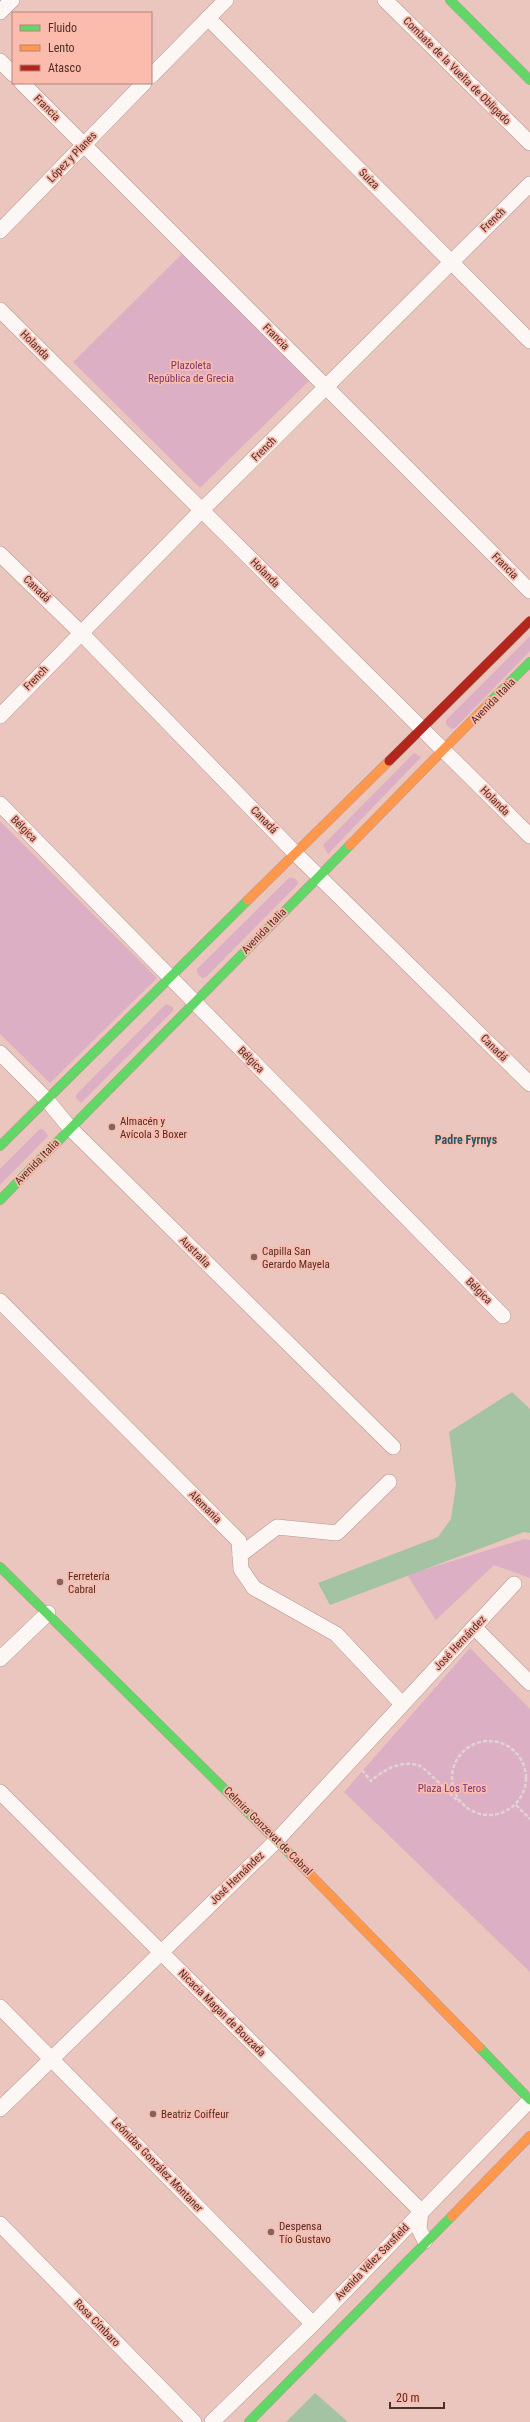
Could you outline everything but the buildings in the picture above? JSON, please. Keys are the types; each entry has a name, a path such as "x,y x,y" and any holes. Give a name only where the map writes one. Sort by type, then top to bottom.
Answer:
{"main road":[{"path":"450,0 530,80"},
{"path":"0,1146 170,976 423,729 530,621"},
{"name":"Avenida Italia","path":"0,1200 318,876 445,751 530,662"},
{"name":"Celmira Gonzevat de Cabral","path":"0,1567 277,1840 530,2100"},
{"path":"249,2422 425,2241 530,2136"}],"street":[{"path":"0,12 12,0"},
{"path":"152,75 226,0"},
{"name":"Combate de la Vuelta de Obligado","path":"385,0 530,143"},
{"name":"Suiza","path":"208,18 530,341"},
{"path":"0,61 12,73"},
{"name":"Francia","path":"23,84 530,591"},
{"name":"López y Planes","path":"0,231 143,84"},
{"name":"French","path":"0,716 80,632 530,184"},
{"name":"Holanda","path":"0,310 530,836"},
{"name":"Canadá","path":"0,554 80,632 296,854 530,1084"},
{"name":"Bélgica","path":"0,804 503,1316"},
{"name":"Australia","path":"0,1053 47,1100 70,1128 393,1447"},
{"name":"Alemania","path":"0,1302 239,1541 241,1569 254,1588 336,1634 402,1704"},
{"path":"240,1555 277,1527 337,1533 389,1482"},
{"name":"José Hernández","path":"0,2109 160,1951 277,1840 402,1704 475,1628 514,1584"},
{"path":"0,1659 48,1613"},
{"path":"475,1628 530,1683"},
{"name":"Nicacia Magan de Bouzada","path":"0,1792 421,2211"},
{"name":"Leónidas González Montaner","path":"0,2007 312,2324"},
{"name":"Avenida Vélez Sarsfield","path":"212,2422 312,2324 530,2100"},
{"path":"421,2211 419,2230 425,2241"},
{"name":"Rosa Címbaro","path":"0,2224 194,2422"}],"path":[{"path":"352,1758 371,1781 381,1771 399,1765 420,1766 461,1804 470,1811 488,1816 503,1813 516,1805 526,1786 523,1761 512,1747 482,1740 462,1750 451,1772 453,1790 461,1804"},
{"path":"516,1805 530,1820"}],"green space":[{"name":"Plazoleta República de Grecia","path":"183,253 310,380 200,488 73,362"},
{"path":"530,636 530,651 455,728 451,729 446,724 446,720"},
{"path":"414,753 421,757 328,854 323,845"},
{"path":"0,821 157,978 50,1083 0,1034"},
{"path":"290,877 297,880 298,884 206,977 202,978 197,973 197,969"},
{"path":"166,1004 173,1007 173,1011 81,1103 76,1098 76,1095"},
{"path":"40,1129 44,1130 48,1136 0,1185 0,1169"},
{"path":"524,1539 530,1540 530,1578 494,1565 436,1620 407,1575"},
{"name":"Plaza Los Teros","path":"470,1648 530,1709 530,1972 344,1792"}],"shaded area":[{"path":"512,1392 530,1409 530,1533 524,1532 330,1605 318,1583 438,1537 451,1519 456,1485 449,1432"},
{"path":"315,2393 348,2422 286,2422"}],"traffic: fast":[{"path":"450,0 530,80"},
{"path":"491,701 530,662"},
{"path":"0,1200 350,845"},
{"path":"0,1146 248,900"},
{"path":"0,1567 292,1856"},
{"path":"479,2047 530,2100"},
{"path":"249,2422 452,2216"}],"traffic: slow":[{"path":"350,845 491,701"},
{"path":"248,900 389,761"},
{"path":"292,1856 479,2047"},
{"path":"452,2216 530,2136"}],"traffic: jam":[{"path":"389,761 530,621"}],"place":[{"name":"Almacén y Avícola 3 Boxer","path":"112,1127"},
{"name":"Capilla San Gerardo Mayela","path":"254,1257"},
{"name":"Ferretería Cabral","path":"60,1582"},
{"name":"Beatriz Coiffeur","path":"153,2114"},
{"name":"Despensa Tío Gustavo","path":"271,2232"}],"district":[{"name":"Padre Fyrnys","path":"466,1140"}]}
